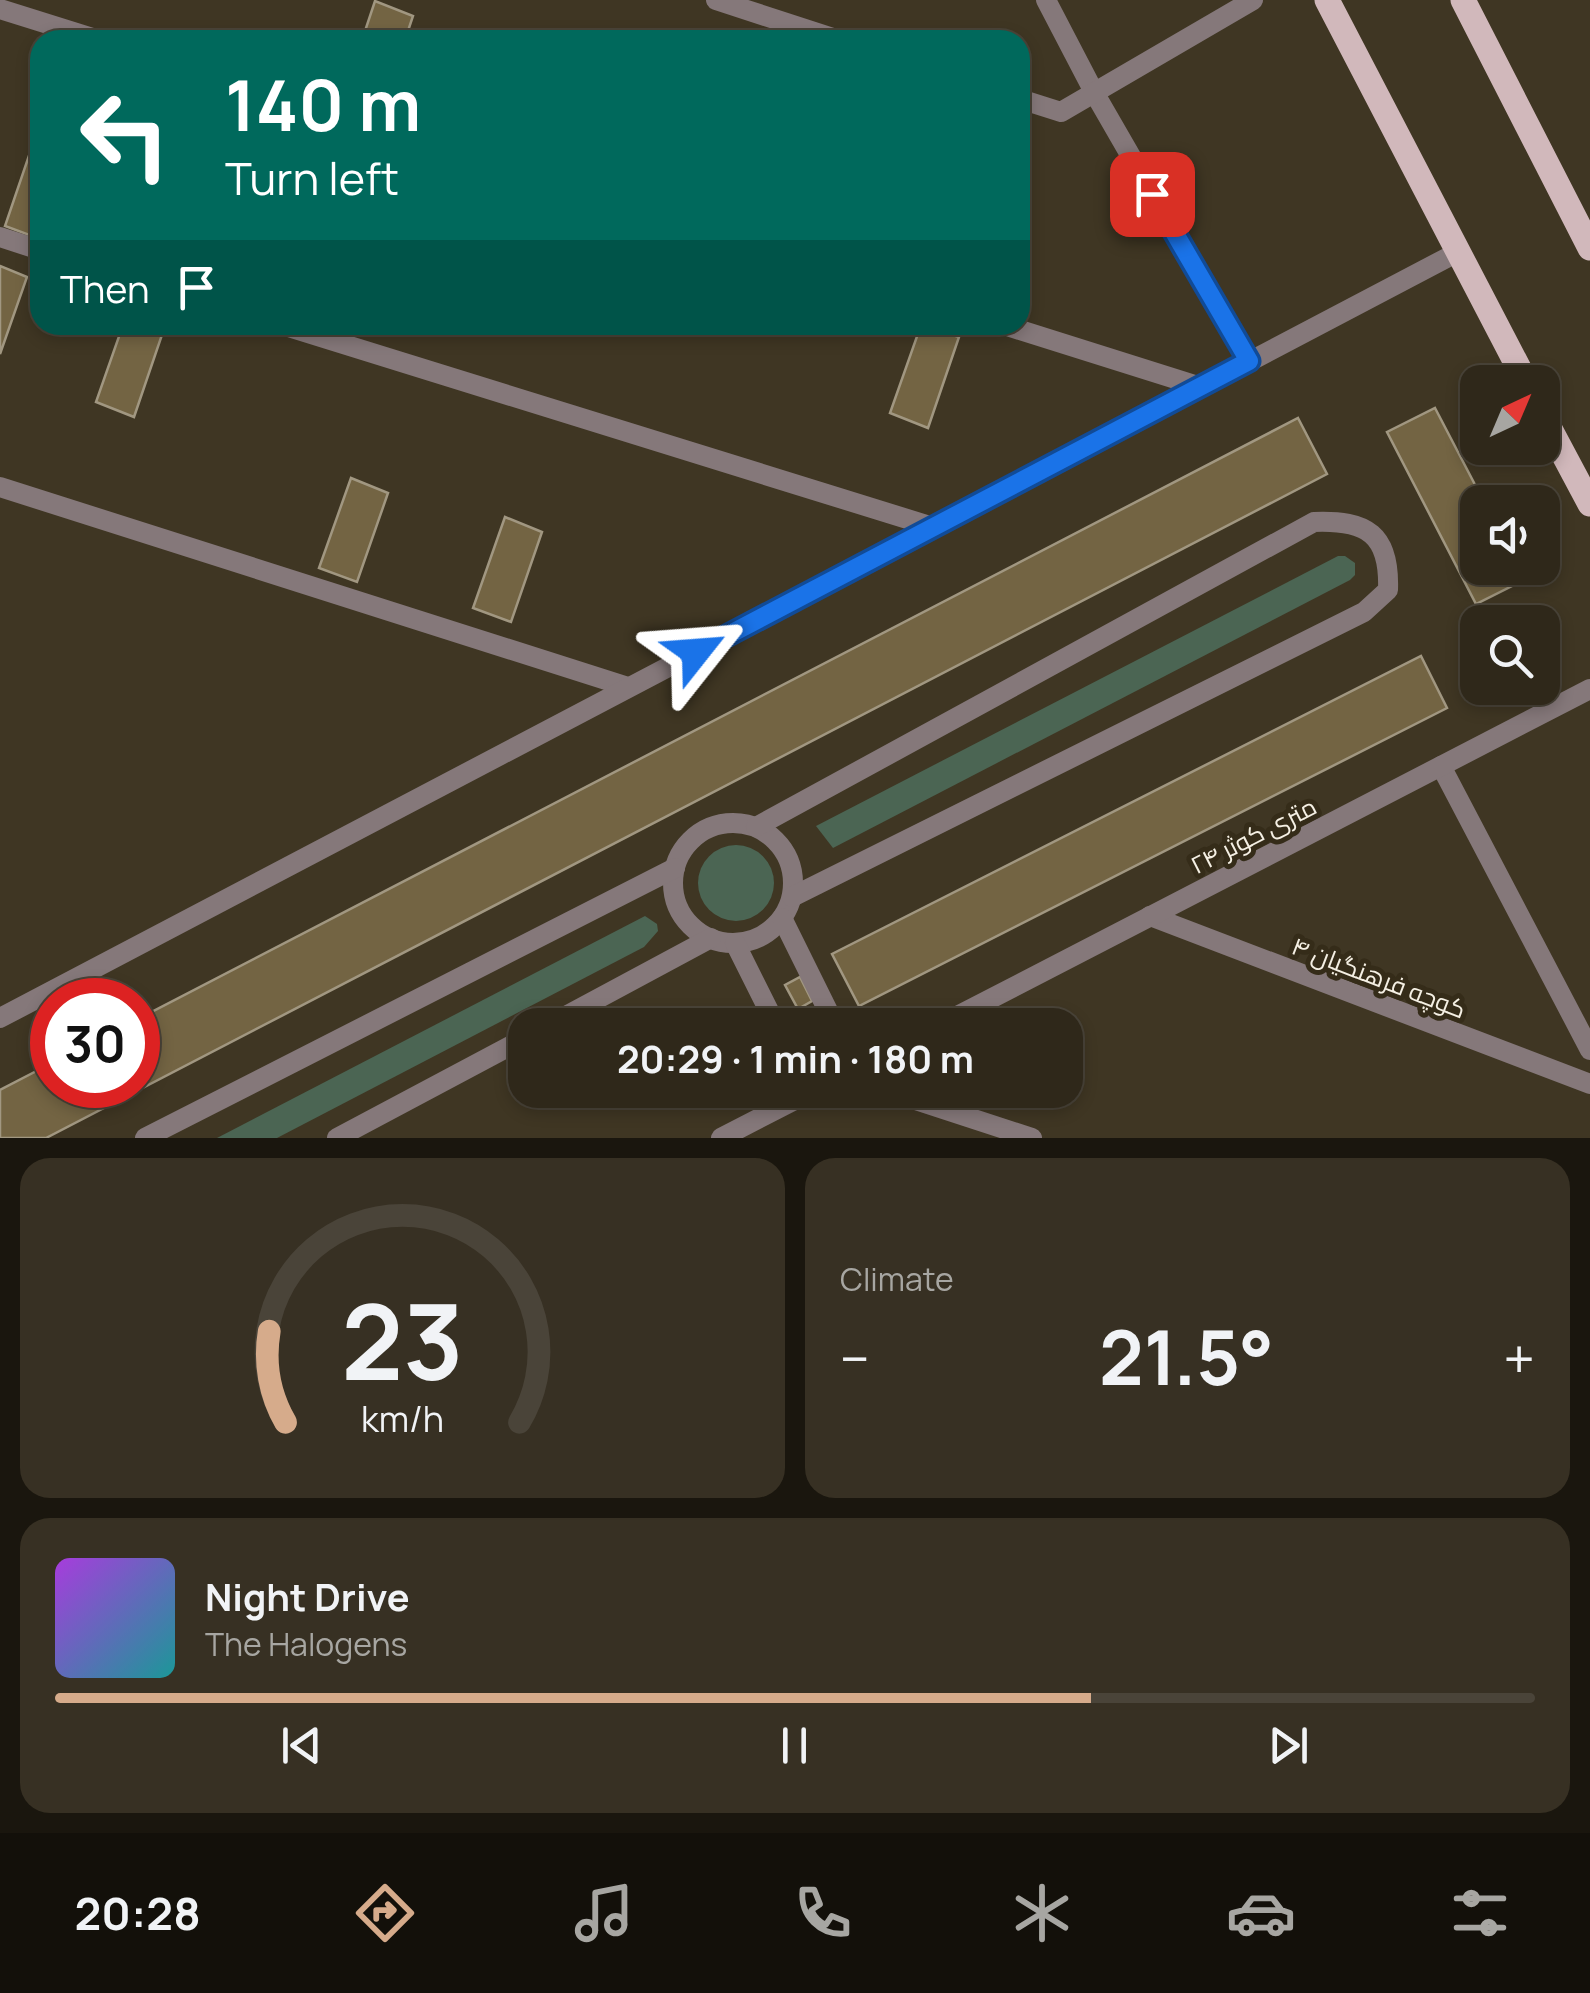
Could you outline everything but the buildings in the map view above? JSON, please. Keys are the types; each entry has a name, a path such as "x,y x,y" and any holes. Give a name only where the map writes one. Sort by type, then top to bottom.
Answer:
{"main road":[{"path":"1327,0 1517,365"},
{"path":"1463,0 1590,248"},
{"path":"1560,448 1590,504"}],"street":[{"path":"716,0 808,30"},
{"path":"1046,0 1094,94 1249,361"},
{"path":"1030,102 1061,112 1253,0"},
{"path":"0,9 67,30"},
{"path":"0,238 30,247"},
{"path":"0,1018 1458,252"},
{"path":"1030,333 1200,387"},
{"path":"314,335 934,527"},
{"path":"0,486 628,688"},
{"path":"756,827 782,848 790,863 792,897 782,918 760,936 735,943 711,938 696,930 676,902 675,868 692,839 706,829 722,824 756,827 1314,522 1346,520 1373,534 1389,561 1388,590 1364,612 792,897"},
{"name":"۲۴ متری کوثر","path":"973,1008 1590,689"},
{"path":"1441,766 1590,1050"},
{"path":"145,1138 675,868"},
{"name":"کوچه فرهنگیان ۴","path":"1150,916 1590,1084"},
{"path":"782,918 827,1008"},
{"path":"580,1008 711,938"},
{"path":"735,943 768,1008"},
{"path":"337,1138 508,1047"},
{"path":"721,1138 778,1108"},
{"path":"940,1108 1032,1138"}],"green space":[{"path":"1338,556 1355,563 1355,575 1350,580 833,848 816,826"},
{"path":"736,845 763,856 774,883 763,910 736,921 709,910 698,883 709,856"},
{"path":"645,916 657,924 658,931 644,947 527,1008 508,1008 508,1018 277,1138 217,1138"}],"route":[{"path":"696,652 1249,361 1152,194"}]}
